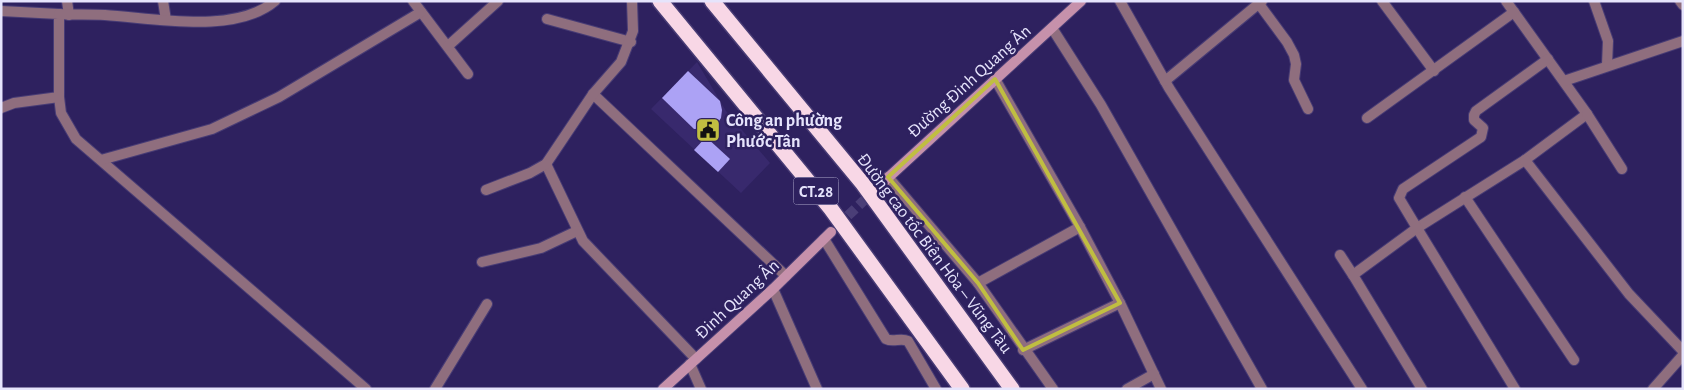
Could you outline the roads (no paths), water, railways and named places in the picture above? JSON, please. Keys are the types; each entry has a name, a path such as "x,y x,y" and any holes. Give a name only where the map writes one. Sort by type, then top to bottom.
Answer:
{"highway":[{"name":"CT.28","path":"660,1 830,208 962,389"},
{"name":"Đường cao tốc Biên Hòa – Vũng Tàu","path":"712,1 862,184 1012,389"}],"street":[{"path":"67,1 64,15 59,97 61,113 76,139 366,389"},
{"path":"163,1 166,20"},
{"path":"1,11 186,22 236,18 267,8 275,1"},
{"path":"413,1 468,74"},
{"path":"448,46 498,1"},
{"path":"486,190 530,173 546,164 593,94 621,62 631,42 633,31 632,1"},
{"name":"Đường Đinh Quang Ân","path":"879,186 1081,1"},
{"path":"1120,1 1165,80 1362,389"},
{"path":"1382,1 1434,71"},
{"path":"1506,1 1587,114 1622,169"},
{"path":"1594,1 1608,41 1607,65"},
{"path":"1680,1 1683,5"},
{"path":"1165,80 1260,3 1294,55 1296,64 1294,80 1308,109"},
{"path":"101,160 212,129 279,97 421,12"},
{"path":"1367,118 1514,12"},
{"path":"547,19 631,42"},
{"path":"1052,28 1101,105 1262,389"},
{"path":"1564,81 1683,41"},
{"path":"1515,389 1399,198 1402,190 1481,137 1483,128 1474,120 1476,111 1548,59"},
{"path":"995,79 1080,227 1120,303 1161,389"},
{"path":"593,94 786,276"},
{"path":"1,108 14,103 59,97"},
{"path":"1353,275 1417,228 1525,160 1587,114"},
{"path":"1525,160 1630,294 1683,353 1653,389"},
{"path":"546,164 577,231 596,256 693,362 701,389"},
{"path":"888,177 978,283 1023,350 1053,389"},
{"path":"1465,197 1574,360"},
{"path":"978,283 1080,227"},
{"path":"482,262 541,248 577,231"},
{"name":"Đinh Quang Ân","path":"663,389 773,289 828,235 886,339 891,341 900,339 908,341 936,389"},
{"path":"1340,255 1422,389"},
{"path":"773,289 817,389"},
{"path":"1023,350 1120,303"},
{"path":"435,389 487,304"},
{"path":"1127,389 1154,374"}],"tunnel":[{"path":"837,226 875,190"}],"place":[{"name":"Công an phường Phước Tân","path":"708,130"}]}
